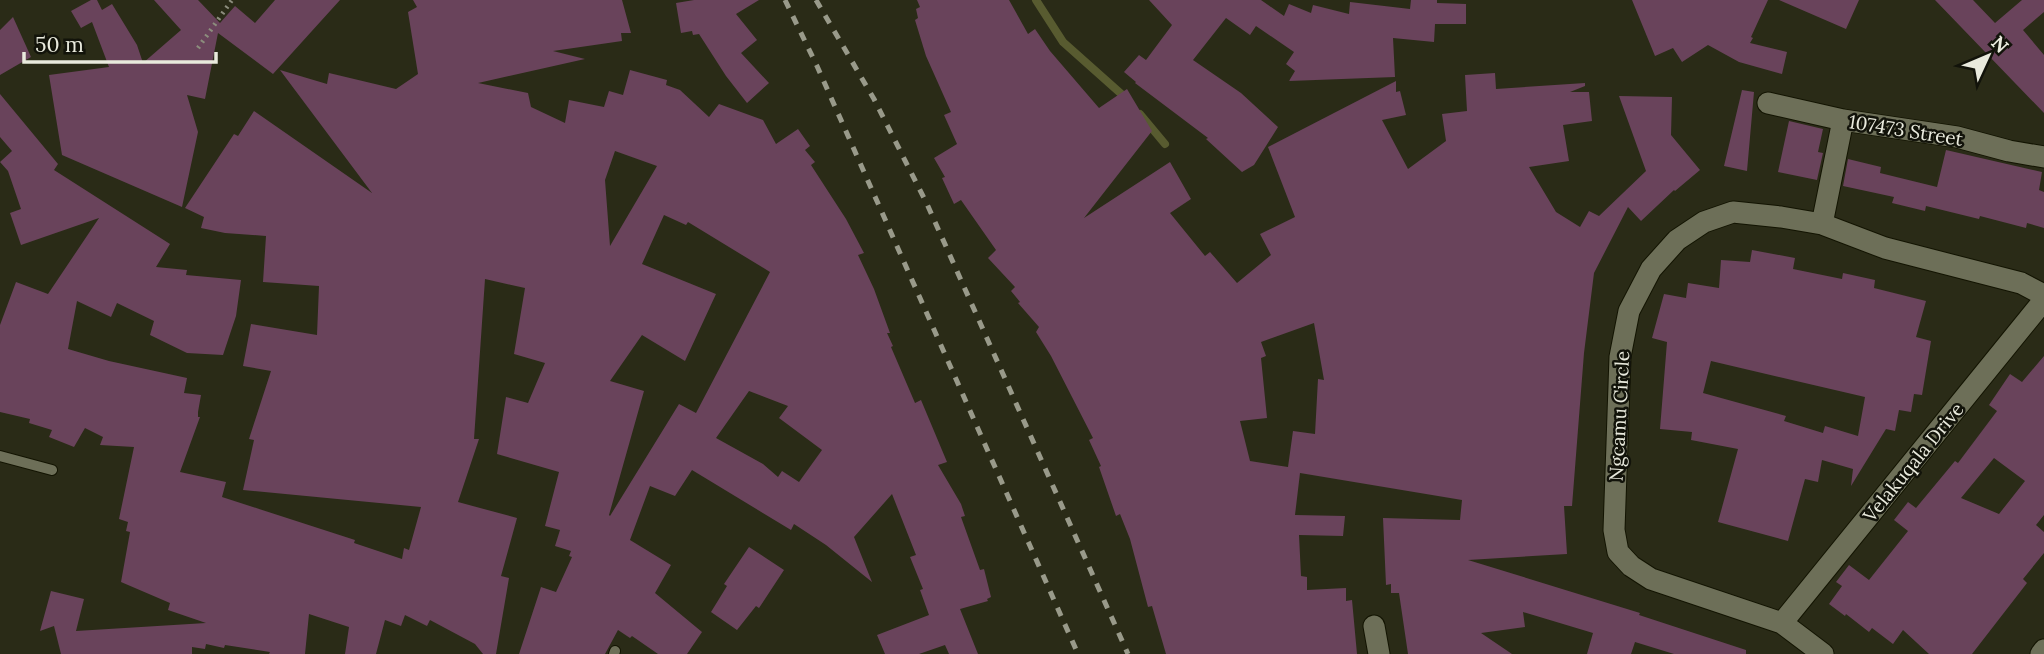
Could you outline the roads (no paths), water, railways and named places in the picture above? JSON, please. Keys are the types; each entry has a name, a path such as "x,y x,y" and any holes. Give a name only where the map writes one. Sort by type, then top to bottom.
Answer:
{"street":[{"name":"107473 Street","path":"1768,103 1843,120 1957,137 2008,152 2044,157"},
{"path":"1822,225 1843,120"},
{"name":"Ngcamu Circle","path":"1823,654 1782,623 1651,579 1618,552 1614,530 1619,357 1629,311 1651,269 1677,240 1704,222 1733,212 1822,225 1885,248 2021,283 2044,295"},
{"name":"Velakuqala Drive","path":"1782,623 2044,300"},
{"path":"1374,626 1379,654"},
{"path":"2041,654 2044,650"}],"lane":[{"path":"0,456 52,471"}],"waterway":[{"path":"1036,0 1063,42 1127,99"},
{"path":"1140,114 1165,144"}],"railway":[{"path":"785,0 817,66 1078,654"},
{"path":"816,0 874,99 927,204 1128,654"}]}
